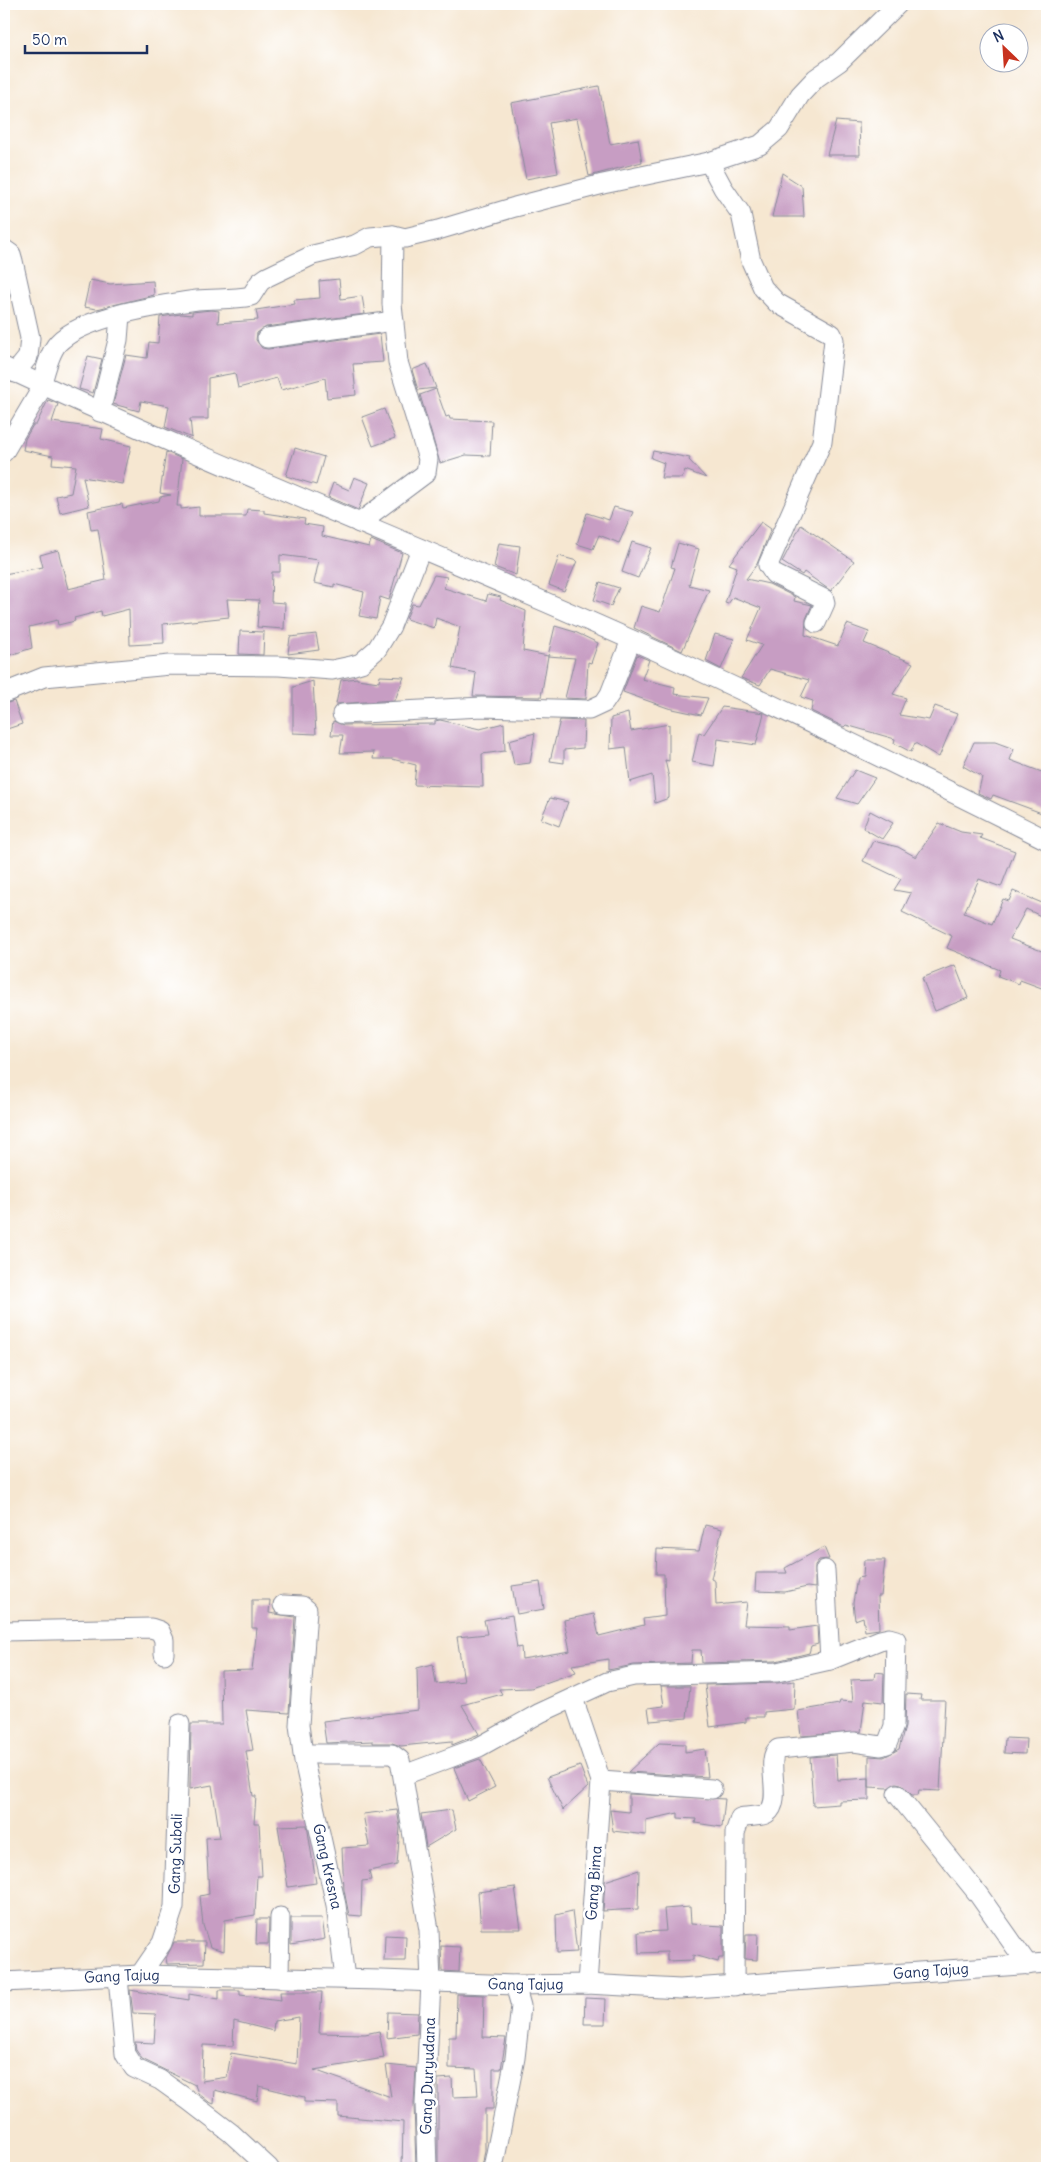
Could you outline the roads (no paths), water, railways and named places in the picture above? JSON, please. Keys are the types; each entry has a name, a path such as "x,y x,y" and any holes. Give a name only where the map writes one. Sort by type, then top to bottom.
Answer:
{"street":[{"path":"4,452 41,386 57,344 71,333 103,319 119,328 199,300 224,300 251,296 260,282 267,277 313,255 355,245 370,237 393,235 405,238 603,184 709,162 760,144 779,129 800,95 816,78 839,62 898,4"},
{"path":"709,162 723,188 741,214 751,261 763,288 777,303 832,334 834,340 822,442 768,565 774,574 824,599 825,603 816,623"},
{"path":"359,523 426,473 428,459 398,362 392,304 393,235"},
{"path":"4,249 10,254 13,261 30,338 28,357 13,372 100,412 631,640 767,702 1047,840"},
{"path":"267,338 394,321"},
{"path":"100,412 119,328"},
{"path":"4,693 44,677 170,665 279,666 332,670 361,663 377,648 391,626 421,549"},
{"path":"342,714 482,708 589,710 604,703 610,694 631,640"},
{"path":"825,1570 830,1660"},
{"name":"Gang Kresna","path":"283,1605 305,1607 308,1616 299,1725 303,1754 334,1897 344,1979"},
{"path":"4,1631 151,1628 160,1632 164,1640 164,1654"},
{"path":"303,1754 396,1755 400,1760 404,1775 479,1748 540,1713 607,1682 634,1676 777,1672 830,1660 880,1640 889,1638 896,1640 894,1726 887,1744 881,1746 854,1742 782,1747 775,1751 774,1789 770,1810 766,1814 740,1818 738,1820 735,1833 734,1986"},
{"path":"573,1698 601,1781 712,1789"},
{"name":"Gang Subali","path":"140,1975 162,1943 174,1907 180,1724"},
{"name":"Gang Duryudana","path":"404,1775 428,1930 431,1983 425,2104 427,2168"},
{"name":"Gang Bima","path":"587,1984 601,1781"},
{"path":"897,1794 978,1894 1028,1965"},
{"path":"279,1978 280,1918"},
{"name":"Gang Tajug","path":"4,1982 140,1975 515,1985 587,1984 680,1989 1047,1963"},
{"path":"118,1976 125,2054 134,2068 160,2080 188,2100 231,2132 269,2168"},
{"path":"493,2168 515,2058 521,2006 515,1985"}]}
